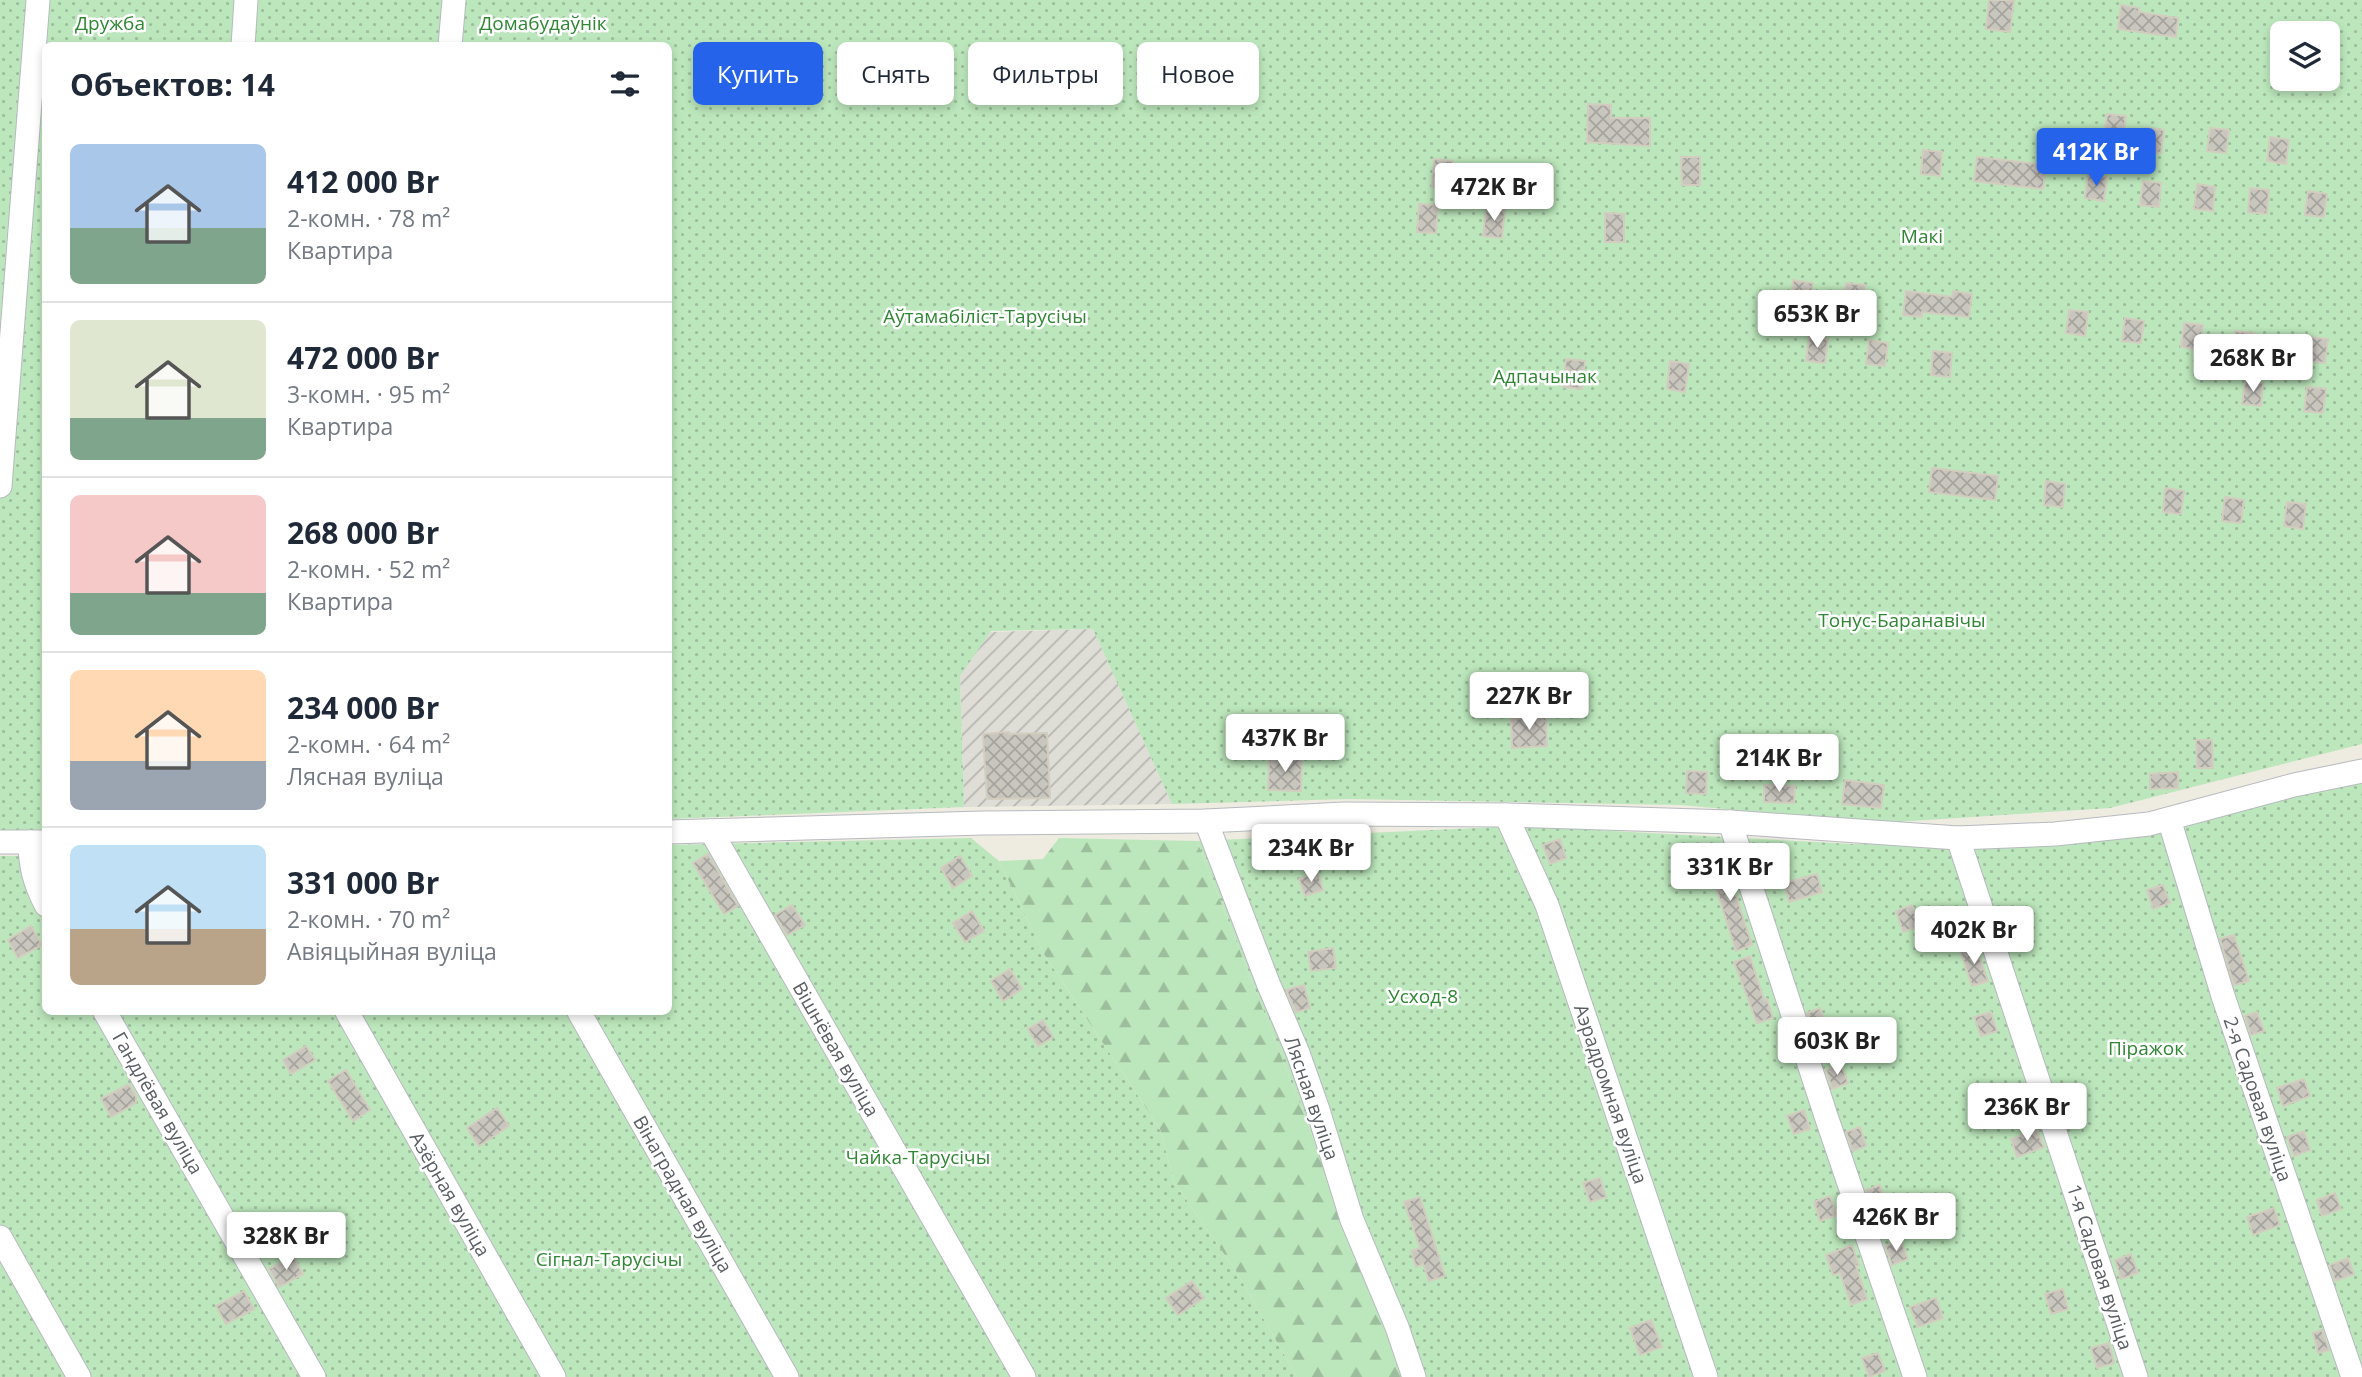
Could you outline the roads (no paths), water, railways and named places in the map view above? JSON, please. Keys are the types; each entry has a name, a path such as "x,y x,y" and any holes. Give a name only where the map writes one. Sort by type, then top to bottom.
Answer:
{"street":[{"path":"0,486 38,0"},
{"path":"243,42 246,0"},
{"path":"450,42 454,0"},
{"path":"672,832 983,823 1206,821 1344,814 1506,815 1730,822 1958,838 2055,834 2149,824 2294,785 2362,771"},
{"name":"Аэрадромная вуліца","path":"1506,815 1547,905 1706,1377"},
{"name":"2-я Садовая вуліца","path":"2169,819 2223,996 2353,1377"},
{"name":"Лясная вуліца","path":"1206,821 1301,1064 1352,1220 1398,1327 1414,1377"},
{"path":"1730,822 1916,1377"},
{"name":"Вішнёвая вуліца","path":"710,831 1024,1377"},
{"name":"1-я Садовая вуліца","path":"1958,838 2136,1377"},
{"path":"0,842 38,842 30,865 42,897"},
{"name":"Гандлёвая вуліца","path":"107,1015 314,1377"},
{"name":"Азёрная вуліца","path":"349,1015 554,1377"},
{"name":"Вінаградная вуліца","path":"581,1015 787,1377"},
{"path":"0,1237 79,1377"}],"park label":[{"name":"Дружба","path":"110,23"},
{"name":"Домабудаўнік","path":"543,23"},
{"name":"Макі","path":"1922,236"},
{"name":"Аўтамабіліст-Тарусічы","path":"985,316"},
{"name":"Адпачынак","path":"1545,376"},
{"name":"Тонус-Баранавічы","path":"1902,620"},
{"name":"Усход-8","path":"1423,996"},
{"name":"Піражок","path":"2146,1048"},
{"name":"Чайка-Тарусічы","path":"918,1157"},
{"name":"Сігнал-Тарусічы","path":"609,1259"}]}
